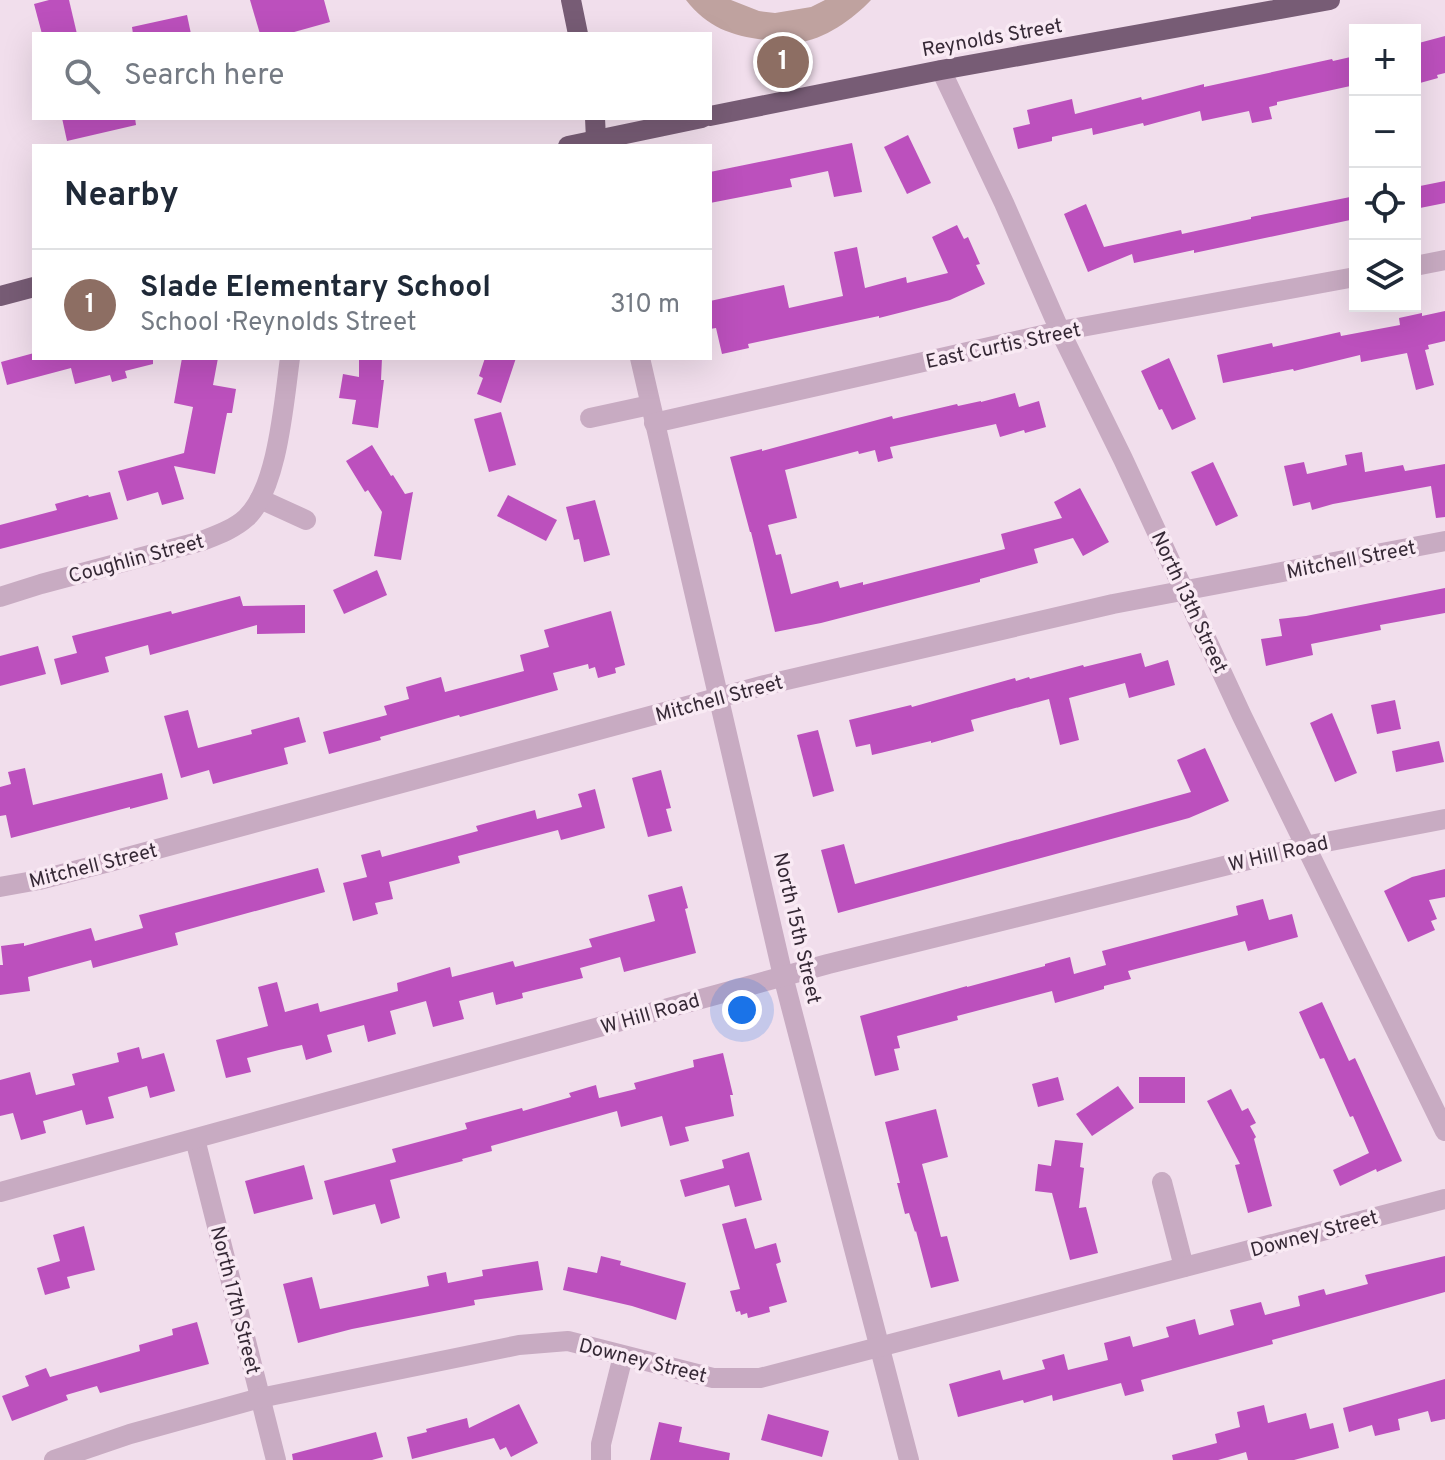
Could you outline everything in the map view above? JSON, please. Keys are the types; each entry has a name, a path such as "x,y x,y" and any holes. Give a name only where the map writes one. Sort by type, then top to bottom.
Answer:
{"main road":[{"path":"571,0 578,32"},
{"name":"Reynolds Street","path":"712,116 941,70 1330,0"},
{"path":"595,120 597,143 694,120"},
{"path":"1,291 32,287"}],"street":[{"name":"North 13th Street","path":"941,70 1242,716 1445,1131"},
{"path":"1421,265 1445,260"},
{"name":"East Curtis Street","path":"652,414 1060,331 1349,278"},
{"name":"Coughlin Street","path":"0,597 202,541 247,518 260,499 274,462 290,360"},
{"name":"North 15th Street","path":"640,360 783,976 909,1460"},
{"path":"590,418 652,414"},
{"path":"260,499 306,520"},
{"name":"Mitchell Street","path":"0,887 109,862 719,697 1098,607 1445,541"},
{"name":"W Hill Road","path":"0,1192 783,976 1305,846 1445,819"},
{"name":"North 17th Street","path":"195,1139 276,1460"},
{"path":"1162,1182 1184,1267"},
{"name":"Downey Street","path":"54,1460 130,1434 260,1398 519,1345 568,1341 713,1378 760,1378 1445,1199"},
{"path":"601,1460 601,1444 623,1356"}],"shaded area":[{"path":"686,0 731,0 759,11 775,13 811,7 825,0 871,0 828,33 807,41 782,43 722,29 703,18"}],"building":[{"path":"69,0 77,32 41,32 34,4"},
{"path":"250,0 324,0 330,22 294,32 259,32"},
{"path":"187,15 191,32 133,32 132,27"},
{"path":"1445,36 1445,73 1421,83 1421,42"},
{"path":"1349,57 1349,86 1277,102 1277,105 1269,107 1272,119 1252,123 1249,111 1202,121 1200,111 1093,135 1092,128 1018,149 1013,128 1030,124 1027,110 1072,99 1075,114 1204,84 1204,87"},
{"path":"62,120 135,120 136,125 67,141"},
{"path":"908,135 931,183 907,194 884,147"},
{"path":"852,143 862,192 834,197 828,171 790,179 792,187 712,203 712,172"},
{"path":"1445,181 1445,203 1421,208 1421,186"},
{"path":"1349,197 1349,220 1134,263 1132,254 1088,272 1064,214 1086,204 1104,247 1181,230 1182,234"},
{"path":"957,225 964,239 968,237 985,284 950,300 879,318 748,344 749,348 722,354 716,328 712,329 712,301 784,285 789,308 843,296 834,252 857,247 865,288 906,277 907,283 948,273 932,237"},
{"path":"1445,311 1445,341 1428,345 1429,349 1425,350 1434,385 1416,390 1407,353 1361,362 1360,355 1294,371 1223,383 1217,355 1272,343 1273,347 1340,332 1341,336 1400,325 1399,318"},
{"path":"32,354 32,360 153,360 153,364 125,371 127,378 112,382 110,375 75,384 71,368 7,385 1,362"},
{"path":"1169,358 1196,419 1172,430 1141,371"},
{"path":"182,360 218,360 213,385 236,389 232,413 227,413 215,474 174,466 184,499 162,505 158,492 127,501 118,471 184,453 193,407 174,403"},
{"path":"359,360 382,360 381,380 384,380 378,428 352,424 356,400 339,398 343,374 359,377"},
{"path":"484,360 515,360 501,403 477,394 483,378 479,376"},
{"path":"1015,393 1019,407 1039,401 1046,427 1000,437 996,424 890,447 893,458 878,462 875,450 859,454 858,451 785,470 797,518 768,525 776,555 781,554 791,594 838,581 840,588 863,582 863,585 1005,549 1001,534 1062,518 1054,502 1080,488 1109,542 1083,556 1073,538 1034,549 1038,563 980,579 980,582 775,632 730,457 892,416 893,419"},
{"path":"501,412 516,465 489,472 474,419"},
{"path":"372,445 405,494 413,492 401,560 374,556 382,512 346,461"},
{"path":"1362,452 1365,472 1403,465 1405,471 1445,464 1445,517 1436,518 1431,486 1312,510 1310,502 1293,506 1284,466 1304,462 1307,474 1347,465 1345,455"},
{"path":"1213,462 1238,516 1216,526 1191,472"},
{"path":"110,492 118,519 0,549 0,525 57,510 55,504"},
{"path":"508,495 557,520 546,541 497,516"},
{"path":"595,500 610,555 584,562 579,539 574,540 566,507"},
{"path":"377,570 387,595 344,614 333,590"},
{"path":"1445,588 1445,613 1380,625 1381,630 1311,644 1313,655 1266,666 1261,639 1282,636 1279,619"},
{"path":"240,596 243,606 305,605 305,633 257,634 257,625 150,655 148,645 105,657 109,672 61,685 54,659 77,653 72,636"},
{"path":"611,611 625,665 615,668 616,673 598,678 595,667 589,669 588,664 553,673 558,690 380,737 381,740 329,754 323,732 387,715 384,706 409,699 406,687 441,677 445,692 524,671 520,655 549,647 544,630"},
{"path":"38,646 46,674 0,686 0,656"},
{"path":"1141,653 1145,667 1168,660 1175,685 1129,698 1125,683 1069,698 1079,740 1060,745 1049,699 971,720 974,731 931,743 872,755 870,744 856,747 849,720 912,707 1015,678 1016,681 1030,679"},
{"path":"1395,700 1401,729 1377,734 1371,705"},
{"path":"188,710 198,748 252,734 251,730 299,717 306,742 284,748 288,764 213,784 209,770 181,778 164,716"},
{"path":"1332,713 1357,773 1335,782 1310,723"},
{"path":"818,730 834,791 813,797 797,735"},
{"path":"1439,741 1444,762 1396,772 1392,751"},
{"path":"1205,748 1229,801 1189,818 838,913 821,850 844,844 855,884 1191,792 1177,760"},
{"path":"25,768 33,805 162,773 168,799 11,838 6,815 0,816 0,787 11,784 8,772"},
{"path":"661,770 671,808 666,809 672,831 648,837 632,778"},
{"path":"595,789 605,828 561,840 558,830 458,856 460,863 389,882 393,899 375,903 378,914 353,921 343,883 367,877 361,855 380,850 382,857 478,831 476,826 535,810 537,819 582,807 578,794"},
{"path":"318,868 325,892 175,933 178,945 93,968 91,960 28,977 30,991 0,995 1,946 24,943 24,946 91,928 95,941 143,928 139,915"},
{"path":"1445,869 1445,897 1429,900 1437,919 1431,921 1435,930 1408,942 1384,891 1412,877"},
{"path":"682,886 696,953 624,972 620,957 580,968 583,978 522,993 523,998 496,1005 493,992 459,1001 464,1019 433,1027 426,1001 390,1011 396,1034 368,1042 364,1025 327,1035 332,1052 306,1060 302,1045 279,1050 247,1058 251,1072 226,1078 216,1040 268,1026 258,987 277,982 285,1012 318,1003 320,1012 398,991 397,983 450,967 452,977 513,961 515,967 592,947 589,939 655,921 648,895"},
{"path":"1263,899 1269,920 1292,914 1298,937 1248,951 1245,941 1128,971 1131,979 1055,1003 1052,991 957,1016 958,1020 897,1036 900,1048 894,1049 899,1070 875,1076 860,1016 1070,957 1074,974 1106,965 1102,951 1238,915 1236,906"},
{"path":"1322,1002 1349,1061 1355,1058 1402,1161 1340,1186 1333,1170 1369,1153 1299,1012"},
{"path":"139,1047 142,1059 164,1053 175,1091 150,1098 147,1086 108,1097 114,1118 86,1125 82,1110 43,1121 46,1133 21,1140 13,1113 0,1116 0,1080 30,1072 36,1095 75,1085 72,1074 119,1062 117,1053"},
{"path":"723,1053 733,1095 730,1095 734,1116 685,1127 689,1141 670,1146 662,1116 621,1127 617,1111 491,1146 492,1151 463,1161 390,1180 400,1218 381,1224 375,1204 333,1215 324,1181 396,1162 392,1149 467,1129 465,1123 571,1097 569,1093 596,1085 599,1098 636,1089 634,1083 694,1067 693,1060"},
{"path":"1058,1077 1064,1100 1038,1107 1032,1084"},
{"path":"1139,1077 1185,1077 1185,1103 1139,1103"},
{"path":"1118,1086 1134,1108 1092,1136 1076,1114"},
{"path":"1231,1089 1242,1111 1248,1108 1256,1123 1250,1126 1256,1137 1254,1139 1272,1206 1248,1213 1235,1165 1240,1164 1207,1101"},
{"path":"936,1109 948,1157 922,1164 941,1237 947,1236 959,1281 931,1288 916,1231 909,1213 905,1214 885,1122"},
{"path":"1055,1140 1083,1143 1080,1167 1084,1168 1079,1208 1086,1207 1098,1253 1070,1260 1052,1193 1035,1191 1038,1164 1051,1166"},
{"path":"749,1152 762,1200 735,1207 729,1185 685,1197 680,1180 724,1168 722,1160"},
{"path":"304,1165 313,1199 254,1214 245,1181"},
{"path":"746,1218 755,1249 776,1243 781,1262 776,1264 787,1302 769,1307 770,1312 748,1318 747,1313 741,1315 740,1311 736,1312 730,1291 740,1289 722,1224"},
{"path":"84,1226 95,1270 67,1277 70,1288 45,1295 37,1268 60,1261 53,1235"},
{"path":"601,1256 621,1261 620,1265 686,1283 676,1320 563,1290 568,1267 597,1273"},
{"path":"1445,1256 1445,1292 1141,1380 1144,1391 1125,1396 1121,1383 1053,1401 1052,1395 958,1417 949,1384 1000,1370 1003,1380 1045,1369 1042,1360 1064,1354 1068,1370 1108,1360 1104,1343 1130,1336 1133,1347 1169,1337 1166,1327 1195,1319 1199,1335 1234,1325 1230,1310 1261,1302 1265,1315 1300,1306 1298,1296 1324,1289 1326,1295 1368,1284 1365,1275"},
{"path":"538,1261 543,1290 474,1300 475,1305 298,1343 283,1284 312,1277 320,1309 429,1286 427,1276 446,1272 448,1283 483,1276 482,1270"},
{"path":"197,1322 209,1364 100,1393 97,1386 66,1395 68,1400 12,1421 2,1396 29,1386 25,1376 46,1368 50,1377 140,1351 139,1345 173,1335 172,1329"},
{"path":"1445,1379 1445,1419 1431,1422 1428,1411 1398,1419 1400,1430 1375,1436 1372,1425 1349,1432 1343,1408"},
{"path":"519,1404 538,1443 511,1457 506,1447 500,1450 494,1438 412,1459 407,1437 467,1418 469,1428"},
{"path":"1264,1405 1268,1423 1306,1413 1310,1429 1333,1423 1339,1448 1294,1460 1248,1460 1246,1452 1218,1460 1173,1460 1172,1455 1217,1443 1215,1434 1240,1427 1237,1412"},
{"path":"768,1414 829,1431 822,1457 761,1440"},
{"path":"659,1422 682,1427 679,1442 730,1453 729,1460 650,1460"},
{"path":"376,1432 383,1457 372,1460 293,1460 292,1454"}],"place":[{"name":"Slade Elementary School","path":"783,62"}]}
